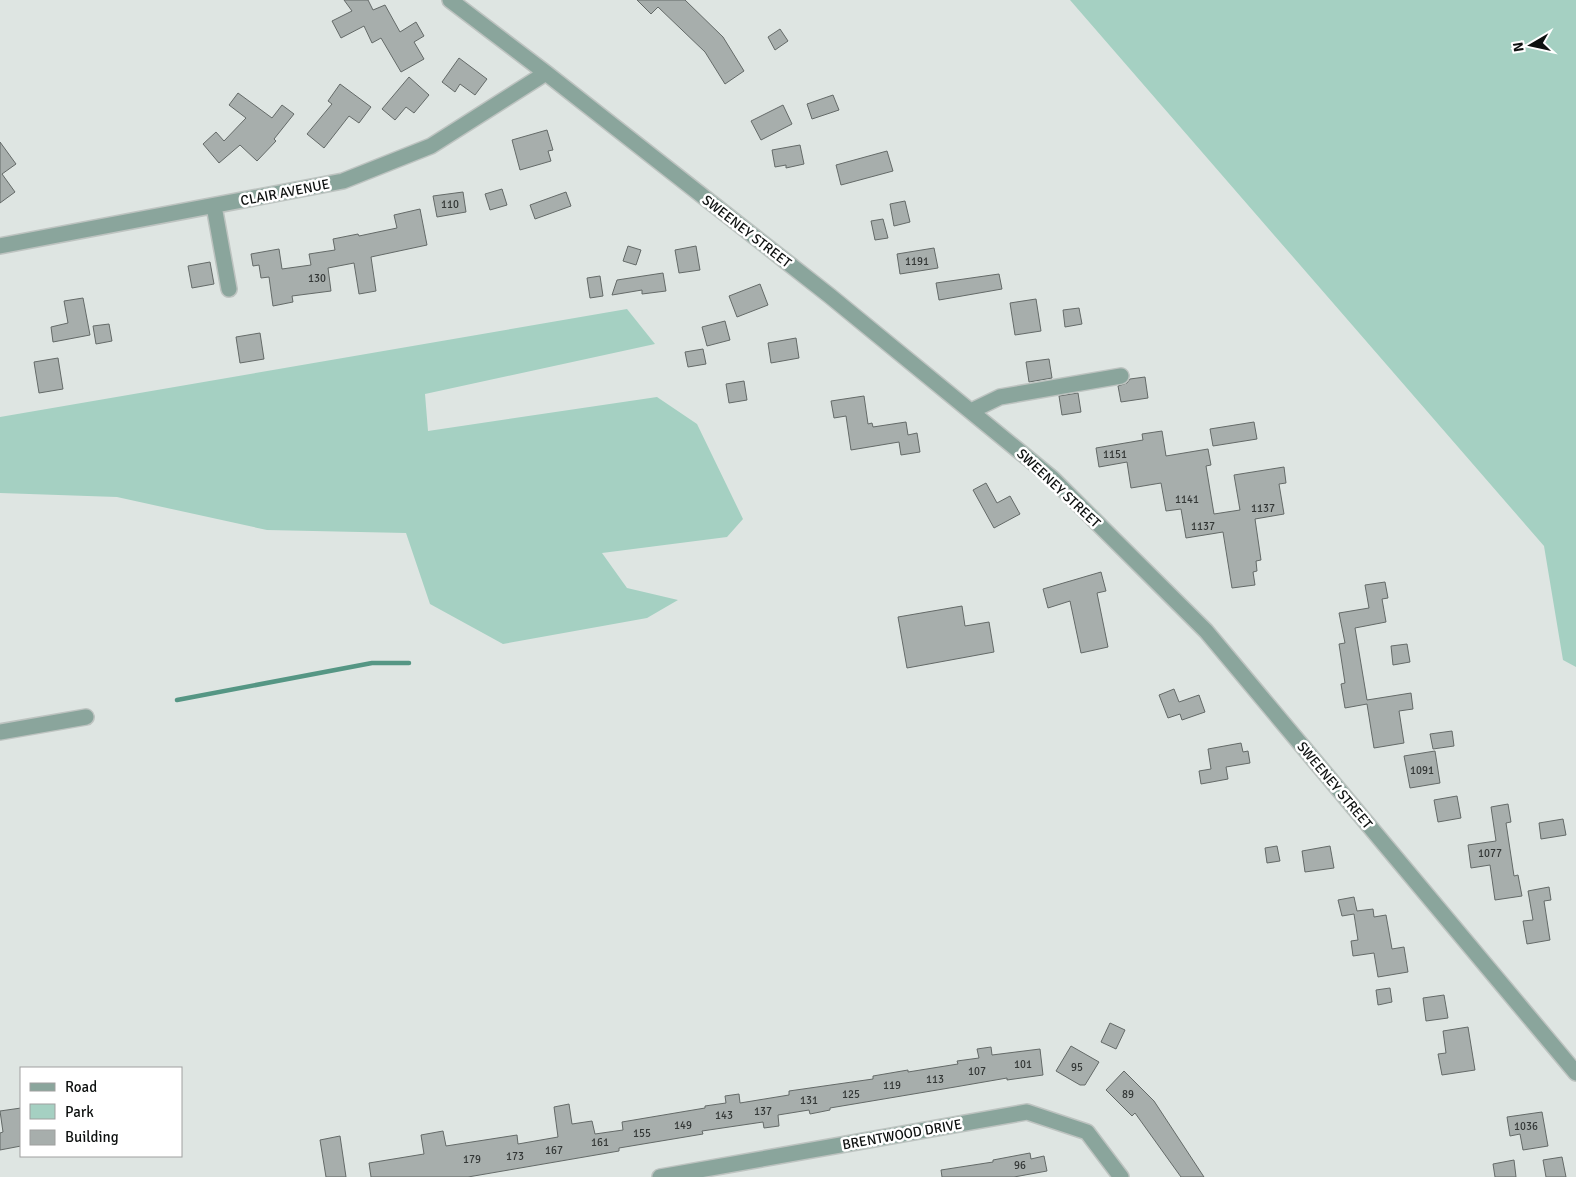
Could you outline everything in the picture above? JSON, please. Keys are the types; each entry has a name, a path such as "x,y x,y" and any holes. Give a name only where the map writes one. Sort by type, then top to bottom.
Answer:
{"street":[{"name":"SWEENEY STREET","path":"450,0 818,287 1052,478 1206,631 1576,1073"},
{"name":"CLAIR AVENUE","path":"0,246 343,181 431,146 546,73"},
{"path":"214,206 229,289"},
{"path":"971,411 1000,398 1121,376"},
{"path":"0,732 86,717"},
{"name":"BRENTWOOD DRIVE","path":"660,1177 1027,1112 1087,1132 1121,1177"}],"green space":[{"path":"1070,0 1576,0 1576,667 1563,660 1544,546"},
{"path":"627,309 655,344 425,394 428,431 657,397 697,424 743,519 727,537 602,553 627,588 678,600 647,618 503,644 430,604 406,533 267,530 117,497 0,493 0,417"}],"building":[{"path":"344,0 368,0 373,10 385,5 400,32 416,22 424,36 414,42 424,59 401,72 381,38 372,43 364,26 341,38 332,21 352,11"},
{"path":"637,0 685,0 723,37 744,71 725,84 705,52 658,7 651,14"},
{"path":"780,29 788,41 775,50 768,37"},
{"path":"459,58 487,79 475,95 460,84 455,92 442,82"},
{"path":"409,77 429,95 414,113 406,107 395,120 382,109"},
{"path":"340,84 371,107 359,123 349,116 324,148 307,134 332,104 328,101"},
{"path":"238,93 272,118 282,105 294,114 274,139 276,141 257,161 240,145 219,163 203,144 216,132 224,141 246,118 229,105"},
{"path":"833,95 839,110 812,119 807,104"},
{"path":"783,105 792,124 761,140 751,121"},
{"path":"547,130 553,150 548,151 551,161 520,170 512,140"},
{"path":"0,142 16,164 2,174 15,192 0,203"},
{"path":"800,145 804,164 786,168 786,165 775,167 772,150"},
{"path":"887,151 893,171 841,185 836,165"},
{"path":"502,189 507,205 490,210 485,194"},
{"path":"463,192 466,212 437,217 433,196"},
{"path":"566,192 571,206 535,219 530,205"},
{"path":"905,201 910,222 894,226 890,204"},
{"path":"420,209 427,245 371,257 376,291 359,294 354,263 328,268 331,291 292,296 293,302 273,306 269,277 261,278 259,265 253,266 251,254 279,249 282,269 311,265 309,254 335,250 333,239 397,228 394,215"},
{"path":"883,219 888,238 875,240 871,221"},
{"path":"628,246 641,250 636,265 623,261"},
{"path":"696,246 700,270 679,273 675,250"},
{"path":"934,248 938,268 900,274 897,254"},
{"path":"210,262 214,284 192,288 188,266"},
{"path":"663,273 666,291 642,294 642,290 612,295 617,280"},
{"path":"999,274 1002,289 939,300 936,283"},
{"path":"600,276 603,296 590,298 587,278"},
{"path":"760,284 768,305 737,317 729,296"},
{"path":"83,298 90,335 53,342 51,327 68,323 64,301"},
{"path":"1036,299 1041,331 1015,335 1010,303"},
{"path":"1079,308 1082,324 1065,327 1063,310"},
{"path":"725,321 730,340 707,346 702,327"},
{"path":"109,324 112,341 96,344 93,326"},
{"path":"260,333 264,359 240,363 236,337"},
{"path":"796,338 799,358 771,363 768,343"},
{"path":"703,349 706,364 688,367 685,352"},
{"path":"58,358 63,389 39,393 34,362"},
{"path":"1049,359 1052,378 1029,382 1026,362"},
{"path":"1145,377 1148,398 1121,402 1118,386 1127,383 1130,379"},
{"path":"744,381 747,400 729,403 726,384"},
{"path":"1078,393 1081,412 1062,415 1059,396"},
{"path":"864,396 868,424 872,423 873,427 906,422 908,435 917,433 920,452 901,455 899,442 851,450 846,416 834,418 831,401"},
{"path":"1254,422 1257,439 1213,446 1210,429"},
{"path":"1162,431 1166,456 1208,449 1211,465 1206,466 1214,514 1240,510 1234,475 1284,467 1286,483 1279,484 1284,514 1255,519 1261,560 1256,561 1257,571 1253,572 1255,585 1232,588 1223,532 1186,538 1181,509 1166,511 1161,483 1131,488 1127,462 1099,467 1096,448 1143,440 1142,434"},
{"path":"986,483 997,503 1010,496 1020,514 994,528 973,490"},
{"path":"1101,572 1106,591 1097,593 1108,647 1081,653 1070,601 1048,608 1043,589"},
{"path":"1385,582 1388,598 1382,599 1386,622 1355,628 1367,700 1411,693 1413,709 1399,711 1404,743 1374,748 1367,704 1345,708 1341,684 1345,683 1339,644 1345,643 1339,613 1369,608 1365,585"},
{"path":"962,606 965,626 989,622 994,652 907,668 898,617"},
{"path":"1407,644 1410,662 1393,665 1391,646"},
{"path":"1174,689 1179,702 1199,695 1205,712 1182,720 1180,714 1168,718 1159,695"},
{"path":"1452,731 1454,746 1433,749 1430,734"},
{"path":"1241,743 1243,752 1248,751 1250,763 1226,767 1228,779 1201,784 1199,771 1211,769 1208,749"},
{"path":"1435,751 1440,783 1410,788 1404,756"},
{"path":"1457,796 1461,818 1438,822 1434,800"},
{"path":"1508,804 1511,822 1506,823 1514,876 1518,875 1522,896 1495,900 1490,865 1471,868 1468,845 1496,841 1491,807"},
{"path":"1563,819 1566,835 1541,839 1539,823"},
{"path":"1277,846 1280,861 1267,863 1265,848"},
{"path":"1330,846 1334,868 1305,872 1302,851"},
{"path":"1549,887 1551,900 1544,901 1550,940 1527,944 1523,921 1533,920 1528,891"},
{"path":"1354,897 1357,911 1373,909 1374,917 1386,915 1392,949 1404,947 1408,972 1378,977 1374,953 1353,956 1351,941 1358,940 1354,914 1342,916 1338,900"},
{"path":"1390,988 1392,1002 1378,1005 1376,990"},
{"path":"1444,995 1448,1018 1426,1021 1423,998"},
{"path":"1110,1023 1125,1030 1116,1049 1101,1042"},
{"path":"1468,1027 1475,1070 1442,1075 1438,1054 1446,1053 1443,1031"},
{"path":"1071,1046 1099,1062 1085,1085 1080,1085 1056,1071"},
{"path":"991,1047 992,1055 1040,1049 1043,1075 1007,1080 1007,1078 830,1108 830,1110 810,1114 809,1110 778,1115 779,1126 764,1128 763,1122 702,1131 703,1134 619,1148 619,1151 468,1177 371,1177 369,1163 424,1154 421,1135 443,1131 446,1146 517,1135 518,1144 558,1137 554,1107 569,1104 572,1124 592,1121 595,1134 623,1130 622,1122 726,1103 725,1096 739,1094 740,1103 789,1095 789,1091 873,1079 873,1076 908,1070 908,1072 958,1064 957,1061 979,1058 977,1049"},
{"path":"1124,1071 1154,1101 1204,1177 1181,1177 1135,1113 1132,1116 1106,1090"},
{"path":"20,1108 20,1146 0,1150 0,1133 3,1132 0,1111"},
{"path":"1542,1112 1548,1146 1523,1150 1520,1134 1510,1136 1507,1117"},
{"path":"340,1136 346,1177 326,1177 320,1140"},
{"path":"1030,1153 1031,1159 1044,1156 1047,1171 1014,1177 942,1177 941,1170 993,1162 993,1160"},
{"path":"1562,1157 1566,1177 1546,1177 1543,1160"},
{"path":"1514,1160 1516,1177 1495,1177 1493,1164"}],"waterway":[{"path":"177,700 372,663 409,663"}]}
